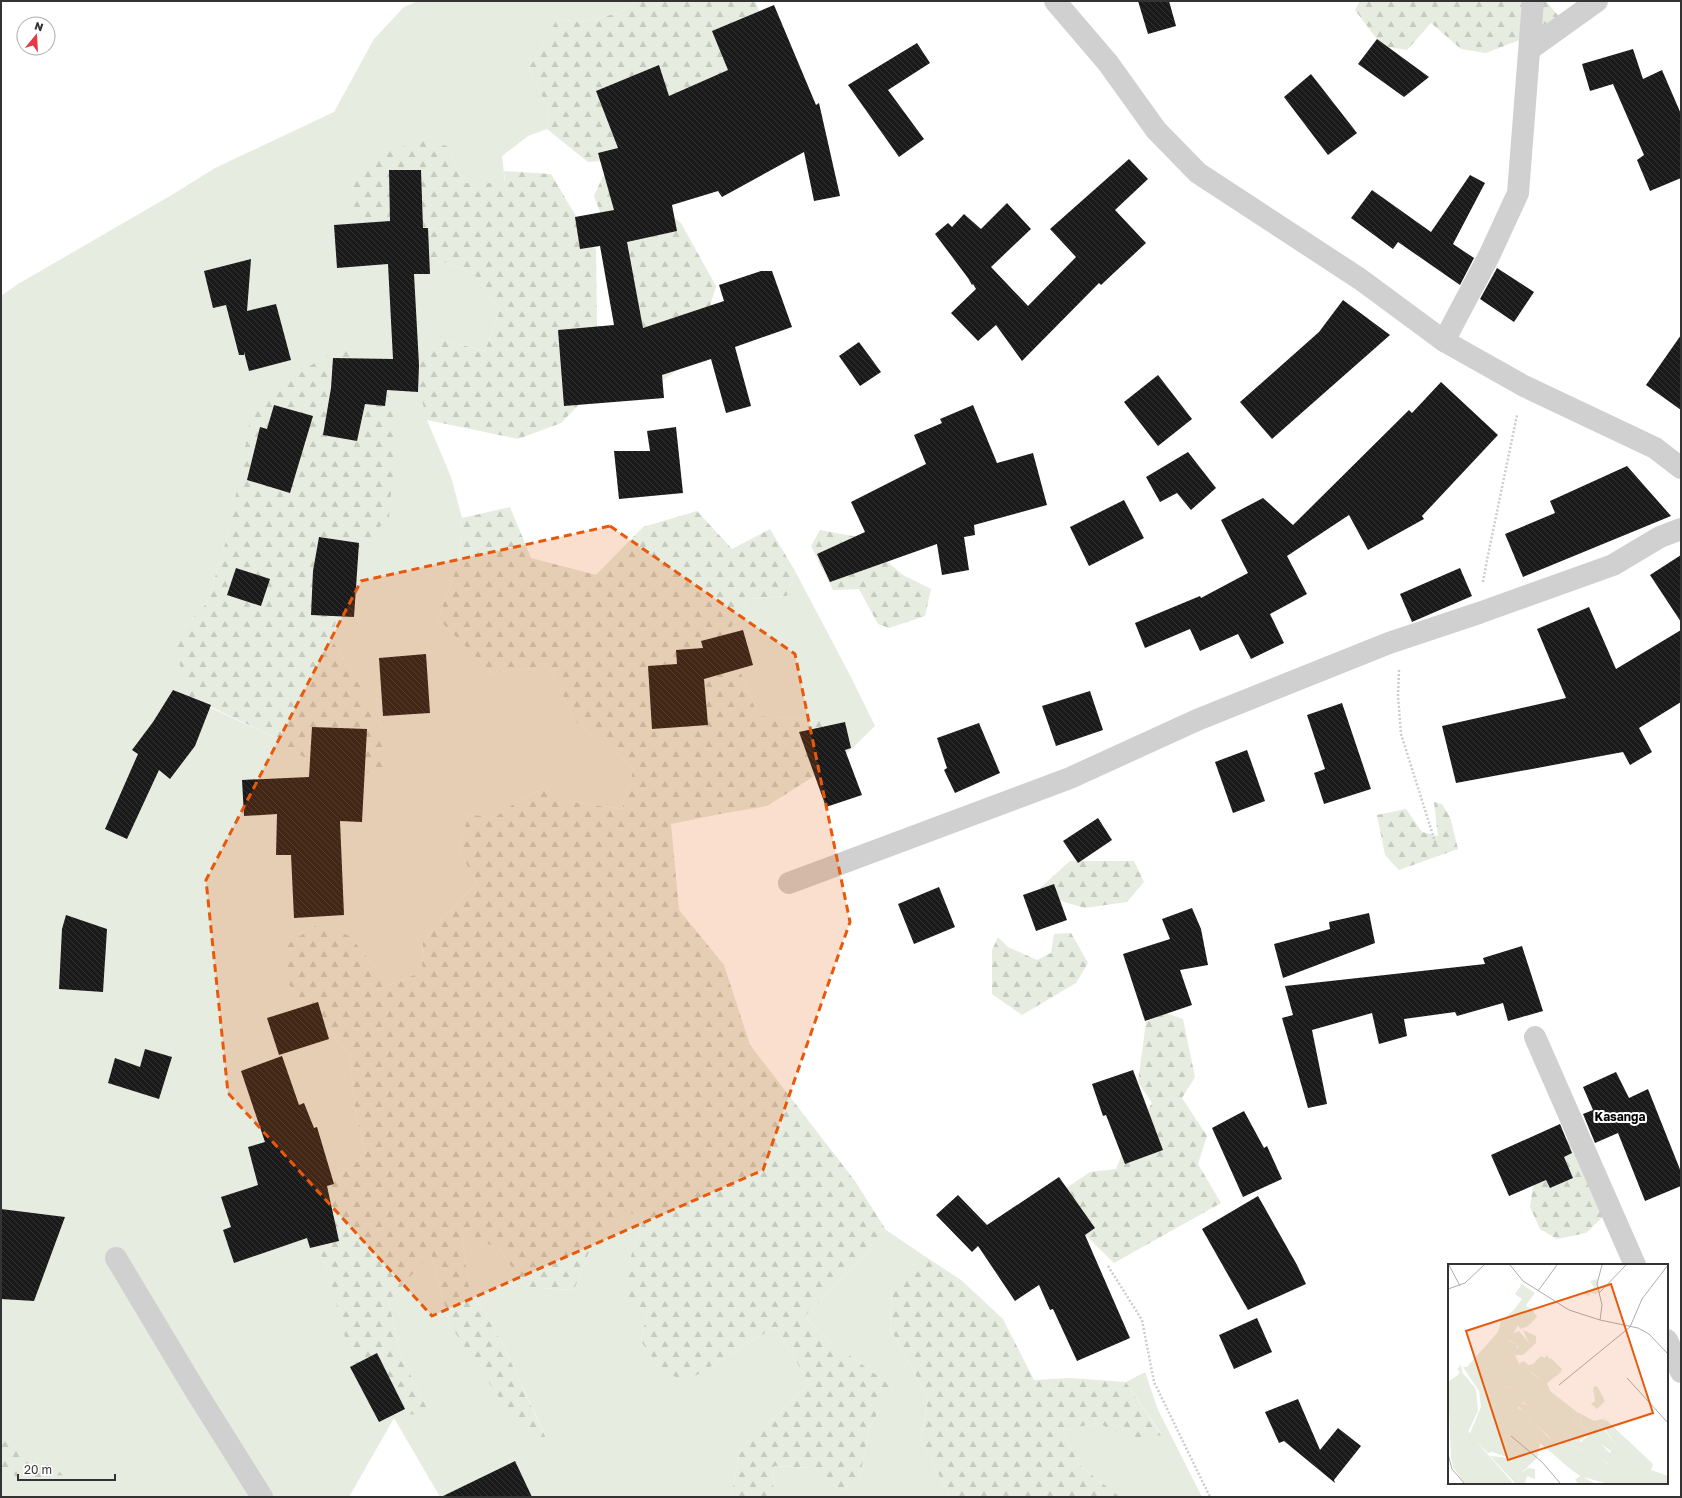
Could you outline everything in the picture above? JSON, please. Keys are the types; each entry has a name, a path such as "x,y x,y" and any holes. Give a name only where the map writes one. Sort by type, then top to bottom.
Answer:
{"street":[{"path":"1055,1 1108,63 1156,130 1198,173 1360,279 1444,341 1524,386 1655,448 1681,468"},
{"path":"1444,341 1489,256 1518,192 1533,1"},
{"path":"1530,49 1597,1"},
{"path":"789,883 1070,778 1197,720 1388,643 1479,613 1613,565 1660,537 1681,529"},
{"path":"1535,1037 1634,1264"},
{"path":"116,1258 195,1390 262,1497"},
{"path":"1668,1342 1681,1372"}],"path":[{"path":"1108,1266 1142,1320 1154,1382 1210,1497"}],"highlighted area":[{"path":"610,526 795,654 850,922 763,1170 432,1316 228,1093 206,880 361,581"}],"green space":[{"path":"418,1 637,1 619,13 581,22 557,19 529,68 548,109 547,129 528,136 502,156 505,183 464,183 447,146 410,249 474,274 500,310 485,351 439,339 427,420 451,477 462,518 459,561 438,619 492,673 549,666 575,721 634,768 622,809 578,803 542,789 515,803 494,818 469,814 458,848 477,883 443,918 423,942 422,972 389,985 350,936 283,978 350,1055 355,1109 366,1155 309,1199 309,1223 329,1275 429,1412 399,1352 389,1301 431,1253 450,1325 546,1437 503,1345 468,1284 462,1235 499,1248 525,1287 574,1290 591,1247 627,1212 644,1217 629,1262 647,1313 641,1341 684,1383 775,1327 810,1384 740,1449 731,1497 440,1497 394,1418 349,1497 1,1497 1,1468 22,1480 63,1475 1,1436 1,296 18,284 170,196 215,168 334,112 374,39 404,7","holes":["229,531 345,580 332,640 359,684 342,783 272,736 202,704 172,640 207,603"]},
{"path":"637,1 755,1 765,24 672,156 588,162 547,129 548,109 529,68 557,19 581,22 619,13"},
{"path":"1360,1 1546,1 1560,18 1545,30 1486,53 1461,49 1431,23 1407,50 1382,46 1355,10"},
{"path":"423,141 447,146 464,183 505,183 504,171 551,174 596,250 597,326 624,333 621,268 594,196 603,176 635,186 681,223 716,286 695,358 644,393 606,377 561,423 518,439 427,420 411,357 439,339 485,351 500,310 474,274 410,249 356,214 349,184 380,153"},
{"path":"347,345 399,409 389,517 349,560 332,640 359,684 382,740 387,765 342,783 272,736 190,697 172,640 207,603 229,531 251,416 306,368"},
{"path":"510,507 531,558 596,575 643,527 697,511 732,549 770,529 795,571 787,596 749,599 726,635 758,716 821,721 841,759 767,806 671,824 679,910 724,965 750,1045 855,1181 886,1230 867,1254 805,1316 824,1337 893,1387 869,1428 860,1478 841,1491 814,1468 774,1466 773,1497 731,1497 740,1449 810,1384 775,1327 684,1383 657,1364 641,1341 647,1313 623,1291 629,1262 644,1217 627,1212 591,1247 574,1290 525,1287 499,1248 462,1235 468,1284 503,1345 546,1438 524,1434 450,1325 431,1253 389,1301 399,1352 429,1412 394,1417 355,1376 329,1275 309,1223 309,1199 366,1155 355,1109 350,1055 283,978 288,944 317,925 350,936 389,985 422,972 423,942 443,918 477,883 458,848 469,814 494,818 515,803 542,789 578,803 622,809 634,768 575,721 549,666 492,673 438,619 459,561 462,518"},
{"path":"820,530 858,537 903,575 931,589 925,616 889,628 878,624 859,589 833,590 811,546"},
{"path":"795,571 875,726 841,759 821,721 758,716 726,635 749,599 787,596"},
{"path":"1434,802 1442,804 1450,817 1458,849 1399,870 1385,855 1377,815 1406,809 1422,832 1438,836"},
{"path":"1070,861 1134,861 1144,882 1127,902 1085,908 1047,897 1039,889"},
{"path":"1071,933 1088,963 1076,983 1022,1015 992,994 992,950 998,937 1008,947 1037,960 1051,953 1054,934"},
{"path":"1166,1013 1183,1019 1195,1077 1182,1098 1207,1136 1198,1164 1221,1203 1114,1263 1072,1222 1065,1189 1090,1172 1116,1169 1127,1142 1152,1103 1138,1082 1146,1022"},
{"path":"1553,1136 1583,1142 1607,1213 1586,1233 1557,1239 1540,1229 1530,1207 1537,1158"},
{"path":"886,1230 923,1255 892,1285 890,1328 928,1398 921,1440 950,1497 773,1497 774,1466 814,1468 841,1491 860,1478 869,1428 893,1387 824,1337 805,1316 867,1254"},
{"path":"923,1255 961,1280 1003,1319 1034,1380 1070,1378 1126,1382 1161,1435 1136,1442 1098,1423 1063,1430 1079,1465 1120,1497 950,1497 921,1440 928,1398 890,1328 892,1285"},
{"path":"1145,1372 1158,1410 1202,1497 1120,1497 1079,1465 1063,1430 1098,1423 1136,1441 1161,1434 1126,1382"},
{"path":"1,1436 64,1475 22,1480 1,1468"}],"building":[{"path":"1138,1 1169,1 1176,26 1148,34"},
{"path":"774,5 816,105 819,103 840,196 814,201 804,152 722,197 718,191 672,205 677,231 627,242 643,328 724,301 719,285 761,271 772,271 792,327 735,347 751,406 726,413 711,359 662,375 664,398 564,406 558,330 614,325 600,246 580,249 575,217 614,210 598,153 618,148 596,91 659,65 669,96 728,70 712,31"},
{"path":"1377,39 1429,77 1404,97 1358,64"},
{"path":"917,43 930,63 888,90 924,139 899,157 848,85"},
{"path":"1633,49 1643,79 1662,70 1681,114 1681,178 1650,191 1637,160 1644,155 1613,84 1590,91 1582,64"},
{"path":"1311,74 1357,133 1328,155 1284,97"},
{"path":"1129,159 1148,179 1115,210 1146,243 1101,285 1099,283 1022,361 996,325 978,341 951,313 976,289 935,234 948,223 952,227 964,214 981,229 1007,203 1031,229 991,267 1028,306 1076,257 1050,229"},
{"path":"389,170 421,170 423,228 428,228 430,274 414,274 419,365 418,392 387,390 385,406 365,404 357,441 323,435 331,388 333,358 393,359 388,264 337,268 334,225 390,221"},
{"path":"1470,175 1485,183 1453,244 1474,258 1460,285 1398,242 1393,249 1351,218 1372,190 1431,232"},
{"path":"251,259 247,311 276,304 291,360 249,371 244,352 244,355 239,355 226,305 213,308 204,271"},
{"path":"1497,268 1534,292 1514,322 1480,299"},
{"path":"1343,300 1390,335 1272,439 1240,402 1319,332"},
{"path":"1681,335 1681,410 1646,385"},
{"path":"859,342 881,372 860,386 839,356"},
{"path":"1158,375 1192,419 1158,446 1124,402"},
{"path":"1441,382 1498,435 1422,516 1424,519 1368,550 1349,515 1287,556 1307,594 1270,614 1284,643 1251,659 1238,634 1200,651 1190,629 1145,648 1135,623 1200,596 1201,598 1248,573 1221,520 1263,498 1293,525 1409,410 1412,413"},
{"path":"274,405 313,416 290,493 247,480 260,427 267,429"},
{"path":"973,405 997,463 1033,453 1047,505 974,525 975,535 964,537 969,570 942,575 937,544 830,582 817,554 865,532 851,502 926,464 914,435 942,423 940,419"},
{"path":"676,427 683,493 619,499 614,451 650,451 647,431"},
{"path":"1188,452 1216,488 1191,510 1177,493 1160,502 1146,477"},
{"path":"1627,466 1671,516 1523,577 1505,534 1555,513 1550,501"},
{"path":"1124,500 1144,538 1089,566 1070,527"},
{"path":"319,537 359,543 354,617 311,615 313,571"},
{"path":"1681,555 1681,622 1650,575"},
{"path":"236,568 270,579 261,606 227,595"},
{"path":"1460,568 1472,596 1412,622 1400,594"},
{"path":"1589,607 1616,669 1681,630 1681,702 1639,728 1652,752 1630,765 1623,752 1456,783 1442,726 1566,698 1537,629"},
{"path":"743,630 753,665 704,679 708,725 652,729 648,666 677,664 676,650 703,648 701,641"},
{"path":"426,654 430,713 383,716 379,658"},
{"path":"173,690 211,705 195,746 170,779 159,770 127,839 105,829 138,754 132,750 153,722"},
{"path":"1090,691 1103,730 1056,746 1042,706"},
{"path":"1342,703 1371,789 1324,804 1314,773 1325,769 1307,715"},
{"path":"845,722 851,748 845,750 862,795 826,807 799,732"},
{"path":"979,723 1000,773 955,793 944,770 947,768 937,738"},
{"path":"312,727 367,729 362,822 340,821 344,915 294,918 291,855 276,855 277,814 244,816 242,780 309,777"},
{"path":"1247,750 1265,801 1233,813 1215,762"},
{"path":"1098,818 1112,840 1078,863 1063,841"},
{"path":"1054,884 1067,920 1036,931 1023,895"},
{"path":"939,887 955,927 914,944 898,904"},
{"path":"1192,908 1201,929 1208,965 1180,970 1192,1005 1145,1021 1123,954 1170,939 1162,919"},
{"path":"1369,913 1375,943 1283,978 1274,944 1330,929 1329,922"},
{"path":"66,915 107,929 103,992 59,989 62,929"},
{"path":"1522,946 1543,1011 1508,1021 1503,1003 1457,1016 1455,1012 1404,1019 1407,1036 1379,1044 1372,1013 1312,1030 1327,1104 1308,1108 1282,1018 1293,1015 1285,986 1485,964 1483,958"},
{"path":"318,1002 329,1039 279,1055 267,1018"},
{"path":"145,1049 172,1057 159,1099 108,1083 115,1058 140,1067"},
{"path":"282,1056 299,1105 304,1103 314,1128 317,1127 334,1184 327,1186 339,1241 310,1248 307,1238 234,1263 223,1230 231,1227 221,1197 258,1185 248,1147 265,1142 241,1071"},
{"path":"1133,1070 1163,1150 1125,1164 1106,1115 1103,1116 1092,1084"},
{"path":"1616,1072 1629,1098 1648,1089 1681,1172 1681,1186 1645,1201 1618,1133 1595,1143 1583,1114 1593,1110 1583,1087"},
{"path":"1244,1111 1264,1148 1267,1146 1282,1179 1243,1197 1212,1128"},
{"path":"1560,1124 1572,1153 1564,1157 1573,1178 1550,1188 1546,1180 1509,1196 1491,1155"},
{"path":"1059,1177 1095,1228 1085,1235 1130,1338 1077,1361 1053,1309 1050,1310 1039,1285 1015,1301 978,1246 972,1252 936,1215 958,1195 987,1225"},
{"path":"1258,1196 1306,1284 1248,1310 1202,1229"},
{"path":"1,1209 65,1217 34,1301 1,1299"},
{"path":"1257,1318 1272,1352 1234,1369 1219,1335"},
{"path":"377,1353 405,1409 379,1422 350,1367"},
{"path":"1298,1399 1320,1450 1338,1428 1361,1446 1334,1480 1335,1483 1284,1441 1279,1443 1265,1412"},
{"path":"515,1461 532,1497 441,1497"}],"district":[{"name":"Kasanga","path":"1620,1116"}]}
